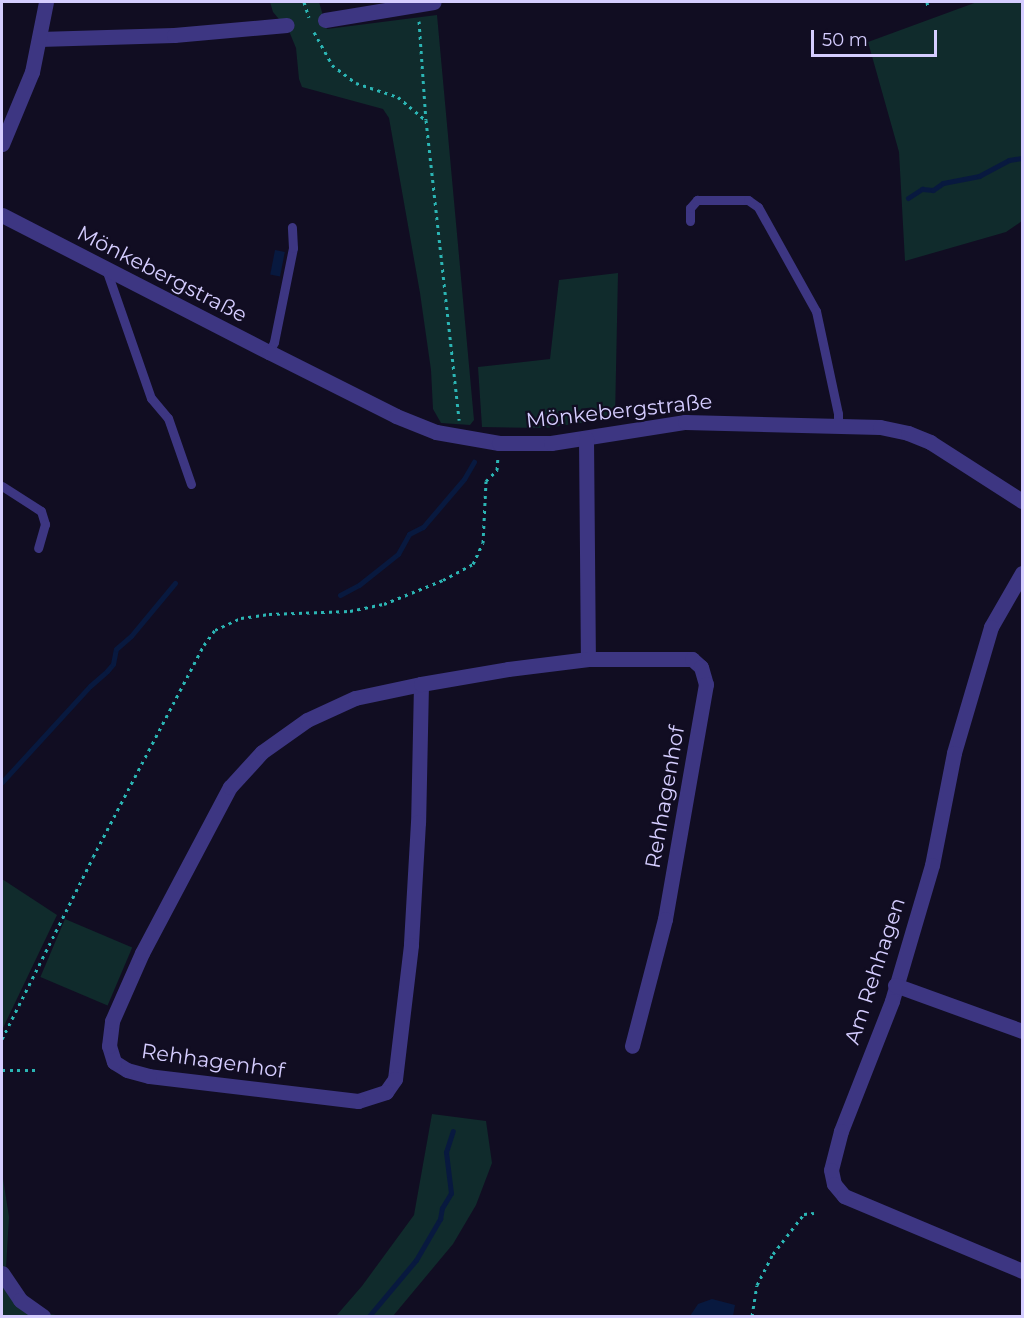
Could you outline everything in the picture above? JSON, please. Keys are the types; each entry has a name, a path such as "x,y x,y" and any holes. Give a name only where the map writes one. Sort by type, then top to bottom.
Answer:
{"street":[{"path":"2,144 32,72 46,2"},
{"path":"317,21 434,2"},
{"path":"39,39 174,35 287,25"},
{"name":"Mönkebergstraße","path":"2,215 269,352 406,420 436,432 499,443 551,443 685,422 880,427 908,433 930,442 1023,501"},
{"path":"586,438 588,658"},
{"name":"Am Rehhagen","path":"1023,573 991,627 954,753 932,865 896,985 834,1152 831,1170 834,1184 844,1196 1023,1271"},
{"name":"Rehhagenhof","path":"421,684 418,822 411,945 395,1079 386,1092 358,1101 149,1076 127,1070 114,1062 109,1046 112,1021 142,953 230,787 262,752 307,720 355,698 421,684 588,658 692,659 701,667 706,684 665,919 632,1046"},
{"path":"896,985 1023,1031"},
{"path":"2,1274 20,1300 43,1317"}],"lane":[{"path":"690,221 690,208 697,200 748,201 758,207 816,312 838,414 838,425"},
{"path":"269,352 274,342 293,248 292,227"},
{"path":"106,269 151,398 168,418 191,484"},
{"path":"2,486 41,511 45,524 38,548"}],"path":[{"path":"304,2 317,21 332,65 356,83 398,97 426,120"},
{"path":"927,2 928,7"},
{"path":"418,4 426,120 461,438"},
{"path":"2,1038 93,856 204,645 215,630 250,617 350,611 384,604 443,580 473,564 480,555 483,543 486,481 497,470 499,443"},
{"path":"2,1070 40,1070"},
{"path":"752,1317 757,1285 774,1254 804,1214 814,1213"}],"green space":[{"path":"270,2 319,2 327,29 437,15 474,420 470,425 441,423 433,409 431,370 420,293 389,118 383,109 302,87 296,48 289,31 273,12"},
{"path":"977,2 1022,2 1022,221 1006,232 905,261 899,152 868,42"},
{"path":"618,273 615,418 546,428 482,427 478,367 550,359 559,280"},
{"path":"2,879 57,915 2,1030"},
{"path":"65,919 132,948 108,1006 40,977"},
{"path":"432,1114 486,1121 492,1163 476,1205 453,1244 393,1316 336,1316 362,1286 414,1215"},
{"path":"2,1172 9,1217 6,1268 30,1303 46,1313 61,1316 2,1316"}],"water":[{"path":"275,250 285,252 280,276 270,275"},
{"path":"712,1299 735,1305 733,1316 690,1316 698,1304"}],"waterway":[{"path":"908,198 922,189 933,190 943,183 979,176 1009,160 1022,158"},
{"path":"340,595 359,585 398,554 409,534 423,527 464,479 474,462"},
{"path":"2,782 90,686 107,671 113,664 116,649 131,636 175,583"},
{"path":"369,1316 416,1260 440,1219 442,1208 451,1193 446,1152 453,1131"}]}
